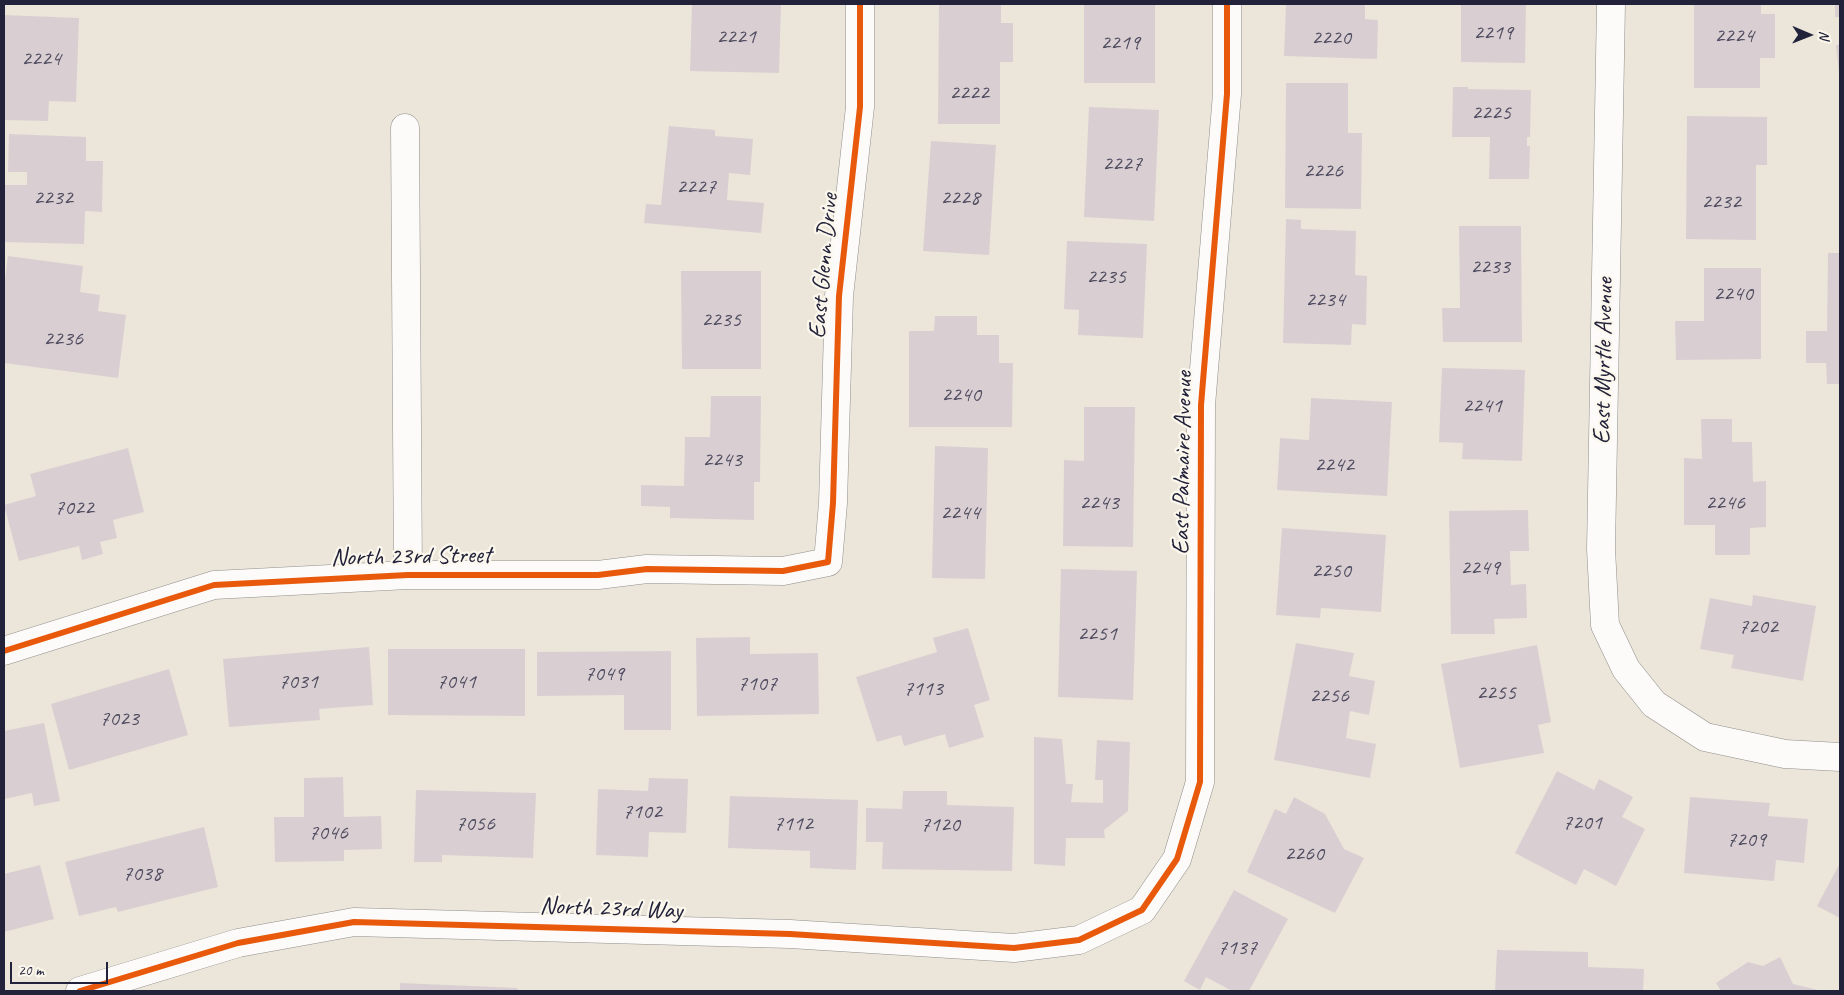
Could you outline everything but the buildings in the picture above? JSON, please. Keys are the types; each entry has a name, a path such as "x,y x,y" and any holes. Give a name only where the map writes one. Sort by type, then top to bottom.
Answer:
{"street":[{"name":"East Glenn Drive","path":"828,562 833,504 839,296 860,107 860,4"},
{"name":"East Palmaire Avenue","path":"1142,910 1177,859 1200,782 1201,406 1227,94 1227,4"},
{"name":"East Myrtle Avenue","path":"1610,4 1600,549 1605,624 1626,669 1654,704 1705,737 1785,754 1840,758"},
{"path":"405,128 408,575"},
{"name":"North 23rd Street","path":"4,651 214,585 408,575 598,575 648,569 783,572 828,562"},
{"name":"North 23rd Way","path":"80,991 238,943 354,922 790,934 1014,948 1079,940 1142,910"}],"cycle path":[{"path":"4,651 214,585 408,575 598,575 647,569 783,571 828,562 833,503 839,296 860,107 860,4"},
{"path":"80,991 238,943 354,922 790,934 1014,948 1079,940 1142,910 1177,859 1200,782 1201,405 1227,94 1227,4"}]}
